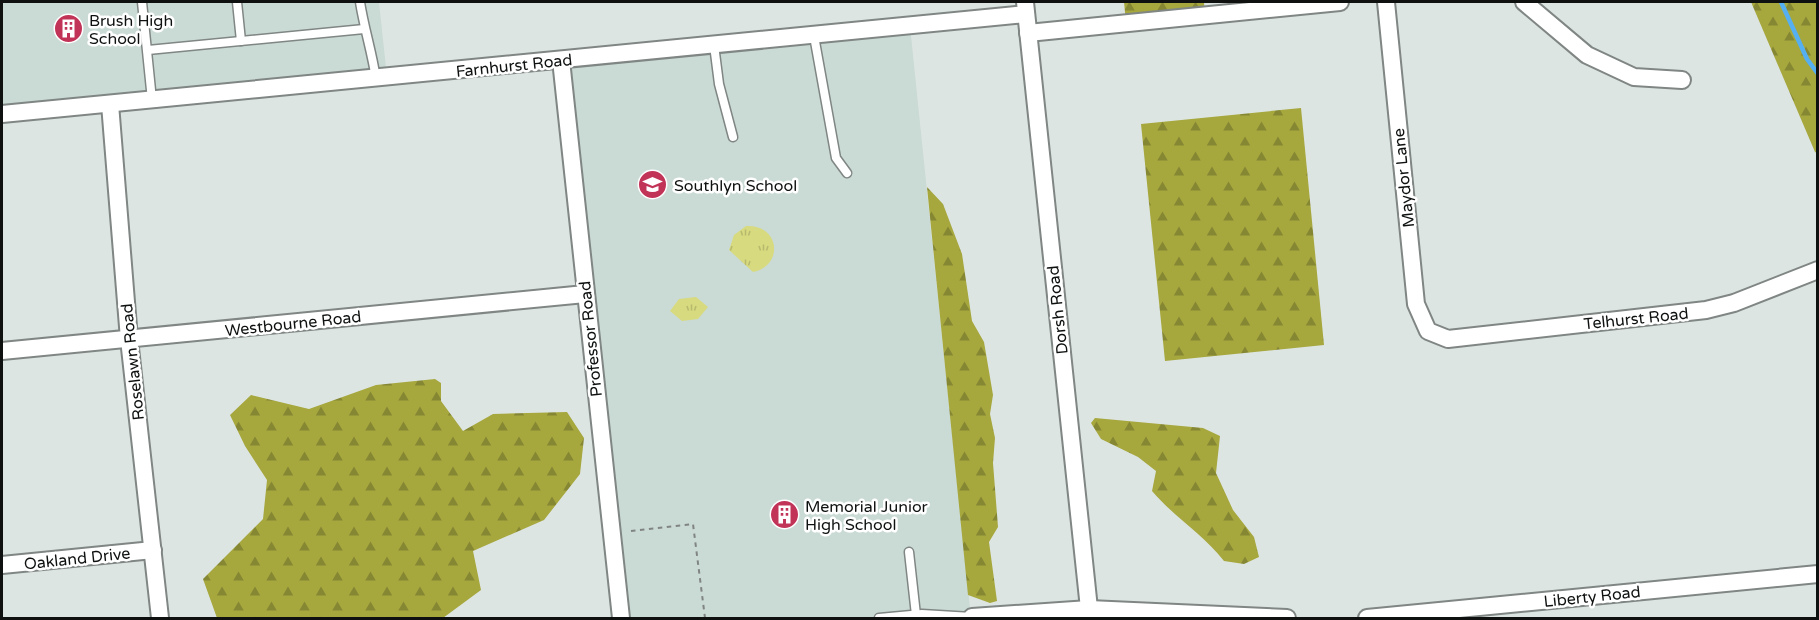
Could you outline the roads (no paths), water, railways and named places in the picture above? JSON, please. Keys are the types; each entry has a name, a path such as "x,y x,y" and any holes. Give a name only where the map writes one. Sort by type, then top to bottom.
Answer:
{"street":[{"path":"1028,33 1340,2"},
{"name":"Maydor Lane","path":"1386,2 1416,304 1428,331 1448,339"},
{"path":"1524,2 1587,55 1634,77 1682,80"},
{"name":"Dorsh Road","path":"1025,8 1090,614"},
{"name":"Farnhurst Road","path":"2,114 814,36 1025,8"},
{"name":"Professor Road","path":"561,60 621,618"},
{"name":"Roselawn Road","path":"110,105 129,339 160,618"},
{"name":"Telhurst Road","path":"1448,339 1706,310 1734,303 1799,275 1818,270"},
{"name":"Westbourne Road","path":"2,351 585,294"},
{"name":"Oakland Drive","path":"2,565 153,550"},
{"name":"Liberty Road","path":"1368,618 1818,574"},
{"path":"971,618 1090,614 1287,618"}],"lane":[{"path":"142,2 152,100"},
{"path":"237,2 241,41"},
{"path":"360,2 364,29 371,45 376,78"},
{"path":"148,50 364,29"},
{"path":"814,36 836,158 847,173"},
{"path":"714,45 719,84 733,137"},
{"path":"909,552 916,615"},
{"path":"879,618 916,615 971,618"}],"waterway":[{"path":"1781,2 1807,59 1818,74"}],"place":[{"name":"Brush High School","path":"68,29"},
{"name":"Southlyn School","path":"653,185"},
{"name":"Memorial Junior High School","path":"784,515"}]}
